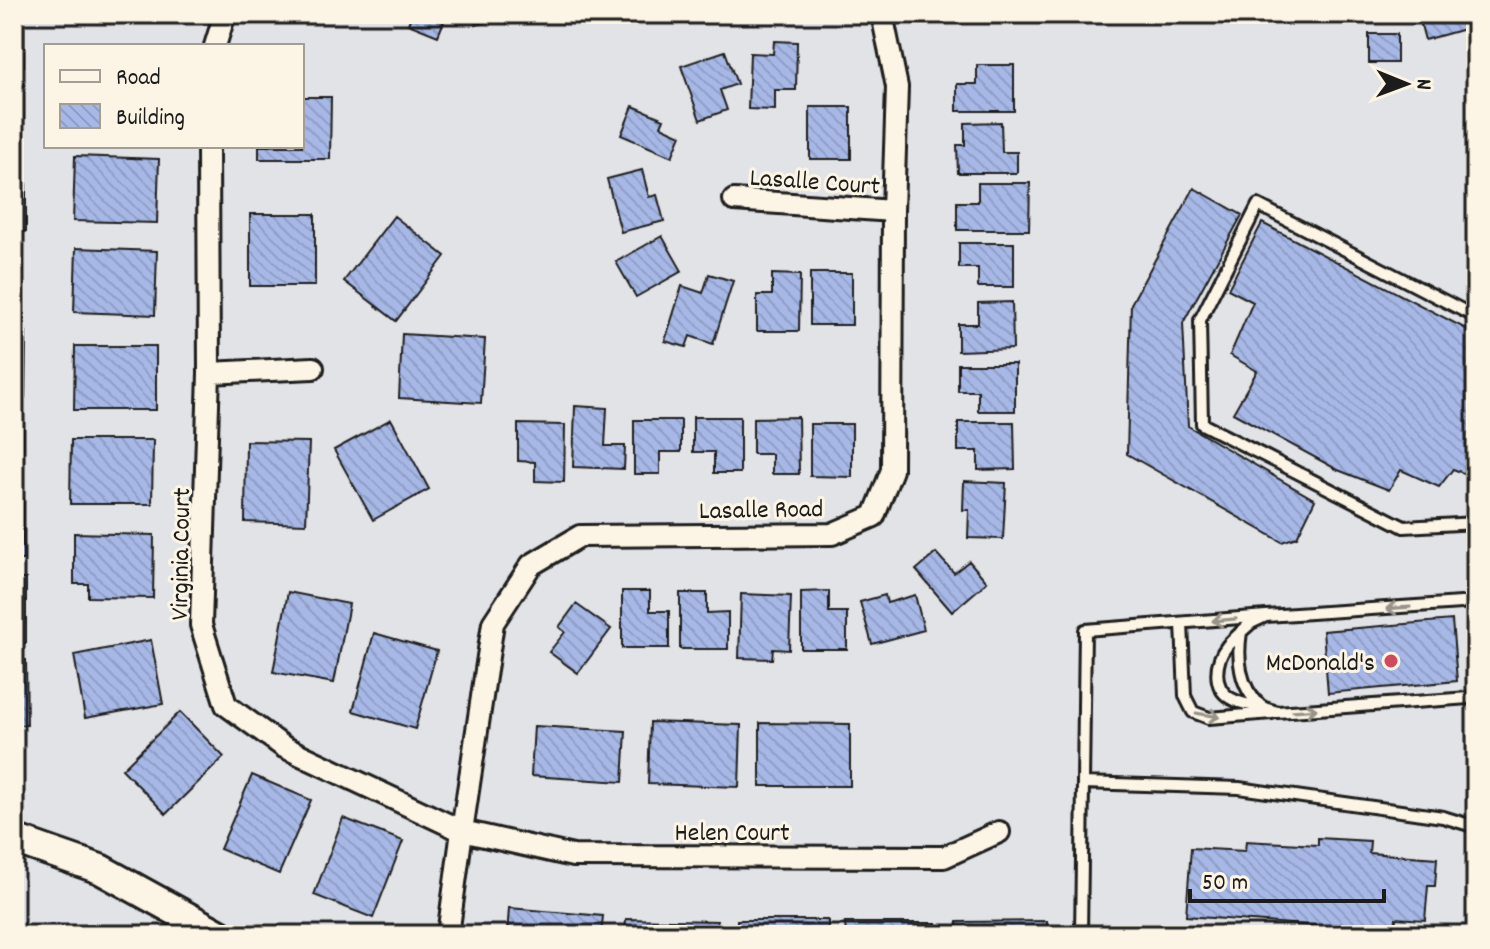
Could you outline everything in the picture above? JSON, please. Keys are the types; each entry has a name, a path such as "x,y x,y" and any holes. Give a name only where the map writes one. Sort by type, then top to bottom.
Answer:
{"main road":[{"path":"14,839 100,869 220,935"}],"street":[{"name":"Lasalle Road","path":"448,935 493,623 531,565 580,536 832,534 874,516 892,470 897,87 882,14"},
{"path":"216,44 224,17"},
{"name":"Virginia Court","path":"208,148 209,373 201,625 226,705 284,747 462,831"},
{"name":"Lasalle Court","path":"734,200 893,211"},
{"path":"209,373 313,368"},
{"name":"Helen Court","path":"462,831 573,856 913,857 944,857 999,832"}],"lane":[{"path":"1476,304 1470,314 1258,205 1200,320 1202,424 1404,527 1476,523"},
{"path":"1081,935 1085,630 1476,602"},
{"path":"1266,616 1251,623 1225,648 1216,667 1218,684 1227,697 1277,712"},
{"path":"1182,623 1185,696 1193,712 1209,718 1476,695"},
{"path":"1241,632 1238,650 1240,670 1250,693 1261,707"},
{"path":"1083,783 1239,788 1443,817 1476,827"}],"building":[{"path":"14,14 24,14 24,66 14,66"},
{"path":"412,14 447,14 438,36 408,24"},
{"path":"472,14 514,14 476,25"},
{"path":"1346,14 1375,14 1373,21"},
{"path":"1418,14 1464,14 1468,28 1425,40"},
{"path":"1369,34 1397,34 1397,63 1369,63"},
{"path":"774,41 797,42 796,90 775,90 775,110 748,109 750,53 773,54"},
{"path":"725,51 737,84 720,90 727,110 700,120 681,66"},
{"path":"977,65 1014,65 1014,111 957,111 957,84 977,84"},
{"path":"14,84 23,84 24,147 14,148"},
{"path":"304,97 331,97 330,159 259,159 259,148 304,148"},
{"path":"633,106 664,119 661,126 681,135 672,157 621,135"},
{"path":"810,107 851,107 851,159 810,159"},
{"path":"1001,122 1002,152 1017,152 1017,173 958,173 957,145 965,145 965,123"},
{"path":"75,156 159,159 157,223 73,221"},
{"path":"14,167 26,167 26,231 14,231"},
{"path":"642,170 649,197 657,195 664,221 621,232 607,179"},
{"path":"978,183 1030,183 1029,230 957,230 957,202 978,202"},
{"path":"1194,188 1242,215 1183,323 1188,426 1315,500 1297,537 1282,542 1127,454 1131,304"},
{"path":"250,214 315,214 315,286 250,286"},
{"path":"394,216 445,256 396,321 344,281"},
{"path":"1262,223 1476,334 1476,478 1453,469 1439,487 1401,470 1389,490 1338,470 1233,413 1257,371 1230,355 1253,302 1228,289"},
{"path":"662,236 682,271 636,297 616,262"},
{"path":"959,243 1014,243 1014,287 978,287 978,268 959,268"},
{"path":"76,248 157,251 155,315 74,312"},
{"path":"14,249 23,249 23,313 14,313"},
{"path":"810,273 852,273 852,325 810,325"},
{"path":"709,274 733,281 713,344 690,336 686,347 665,341 682,286 703,293"},
{"path":"772,274 800,275 799,331 757,331 757,295 772,295"},
{"path":"1012,302 1013,349 958,351 958,324 978,324 978,303"},
{"path":"14,331 26,332 25,397 14,396"},
{"path":"402,334 485,339 481,403 399,398"},
{"path":"75,346 156,346 156,410 74,410"},
{"path":"958,364 1015,364 1015,411 978,411 978,391 958,391"},
{"path":"575,406 607,408 605,446 625,446 624,469 573,467"},
{"path":"14,413 23,413 23,478 14,478"},
{"path":"693,417 740,417 740,473 714,473 714,452 693,452"},
{"path":"798,417 799,474 772,474 772,454 753,454 753,418"},
{"path":"391,419 429,489 373,520 334,450"},
{"path":"634,420 681,420 681,452 660,452 660,474 634,474"},
{"path":"958,422 1014,422 1015,469 978,470 978,451 958,451"},
{"path":"518,424 565,425 564,482 535,481 535,462 518,461"},
{"path":"810,424 852,424 852,477 810,476"},
{"path":"71,440 153,440 152,504 70,504"},
{"path":"246,441 309,442 306,524 245,522"},
{"path":"964,481 1006,483 1003,539 968,538 969,510 963,510"},
{"path":"14,496 23,496 23,560 14,560"},
{"path":"74,533 154,535 153,598 88,597 88,584 74,584"},
{"path":"936,553 954,573 969,561 987,582 952,612 916,570"},
{"path":"14,579 26,579 26,643 14,643"},
{"path":"622,591 650,591 650,611 669,611 669,648 622,648"},
{"path":"829,591 829,612 847,612 847,649 801,649 801,592"},
{"path":"288,592 349,604 334,683 273,672"},
{"path":"680,593 707,593 707,613 728,612 728,649 680,649"},
{"path":"741,594 791,596 789,650 773,649 772,659 739,658"},
{"path":"885,595 887,603 915,595 924,630 872,644 860,602"},
{"path":"576,604 611,629 578,673 549,652 565,632 559,627"},
{"name":"McDonald's","path":"1452,620 1457,681 1328,693 1323,631"},
{"path":"374,633 437,651 415,729 353,711"},
{"path":"151,640 163,704 85,718 74,655"},
{"path":"14,660 26,660 27,725 14,725"},
{"path":"180,712 224,757 166,814 122,769"},
{"path":"650,722 741,725 739,787 648,784"},
{"path":"760,723 850,724 850,786 760,786"},
{"path":"534,726 626,731 623,782 531,776"},
{"path":"252,775 311,800 279,874 220,849"},
{"path":"343,818 403,841 373,918 314,895"},
{"path":"1318,838 1370,841 1369,853 1437,858 1435,886 1428,886 1425,920 1396,918 1395,932 1186,916 1191,848 1245,851 1246,841 1318,845"},
{"path":"509,908 603,916 601,935 507,935"},
{"path":"626,919 717,921 717,935 625,935"},
{"path":"737,920 828,920 828,935 737,935"},
{"path":"1047,921 1047,935 957,935 957,922"},
{"path":"845,923 936,923 936,935 846,935"}],"place":[{"name":"McDonald's","path":"1391,661"}]}
